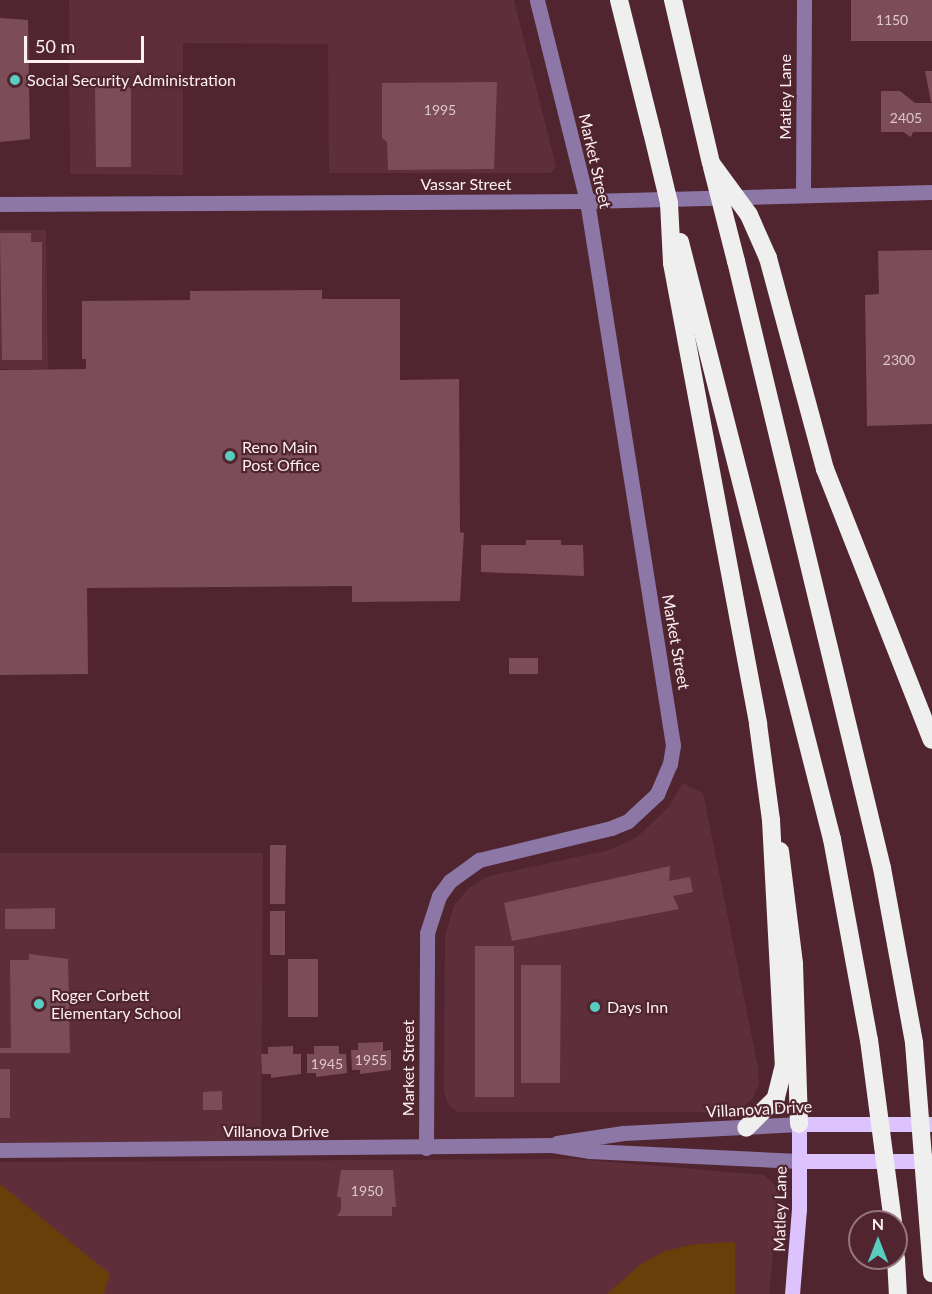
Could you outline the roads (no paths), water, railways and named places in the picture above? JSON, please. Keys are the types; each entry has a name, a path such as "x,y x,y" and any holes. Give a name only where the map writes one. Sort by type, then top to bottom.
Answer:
{"highway":[{"path":"619,0 669,203 758,724 771,820 784,1065 776,1098 746,1128"},
{"path":"674,0 703,131 882,868 914,1043 932,1273"},
{"path":"711,163 749,215 768,258 825,469 932,740"},
{"path":"678,262 832,838 869,1040 890,1210"},
{"path":"771,820 785,876 790,923 799,1125"},
{"path":"897,1270 898,1294"}],"main road":[{"name":"Villanova Drive","path":"799,1125 932,1124"},
{"name":"Matley Lane","path":"792,1294 799,1125"},
{"name":"Villanova Drive","path":"799,1161 932,1161"}],"street":[{"name":"Market Street","path":"426,1148 427,933 439,896 450,881 479,860 610,828 628,820 657,794 670,764 672,726 587,201 537,0"},
{"name":"Matley Lane","path":"803,194 804,0"},
{"name":"Vassar Street","path":"0,204 587,201 932,192"},
{"name":"Villanova Drive","path":"0,1150 426,1148 552,1145 623,1133 799,1125"},
{"name":"Villanova Drive","path":"552,1145 589,1151 799,1161"}],"place":[{"name":"Social Security Administration","path":"15,80"},
{"name":"Reno Main Post Office","path":"230,456"},
{"name":"Roger Corbett Elementary School","path":"39,1004"},
{"name":"Days Inn","path":"595,1007"}]}
